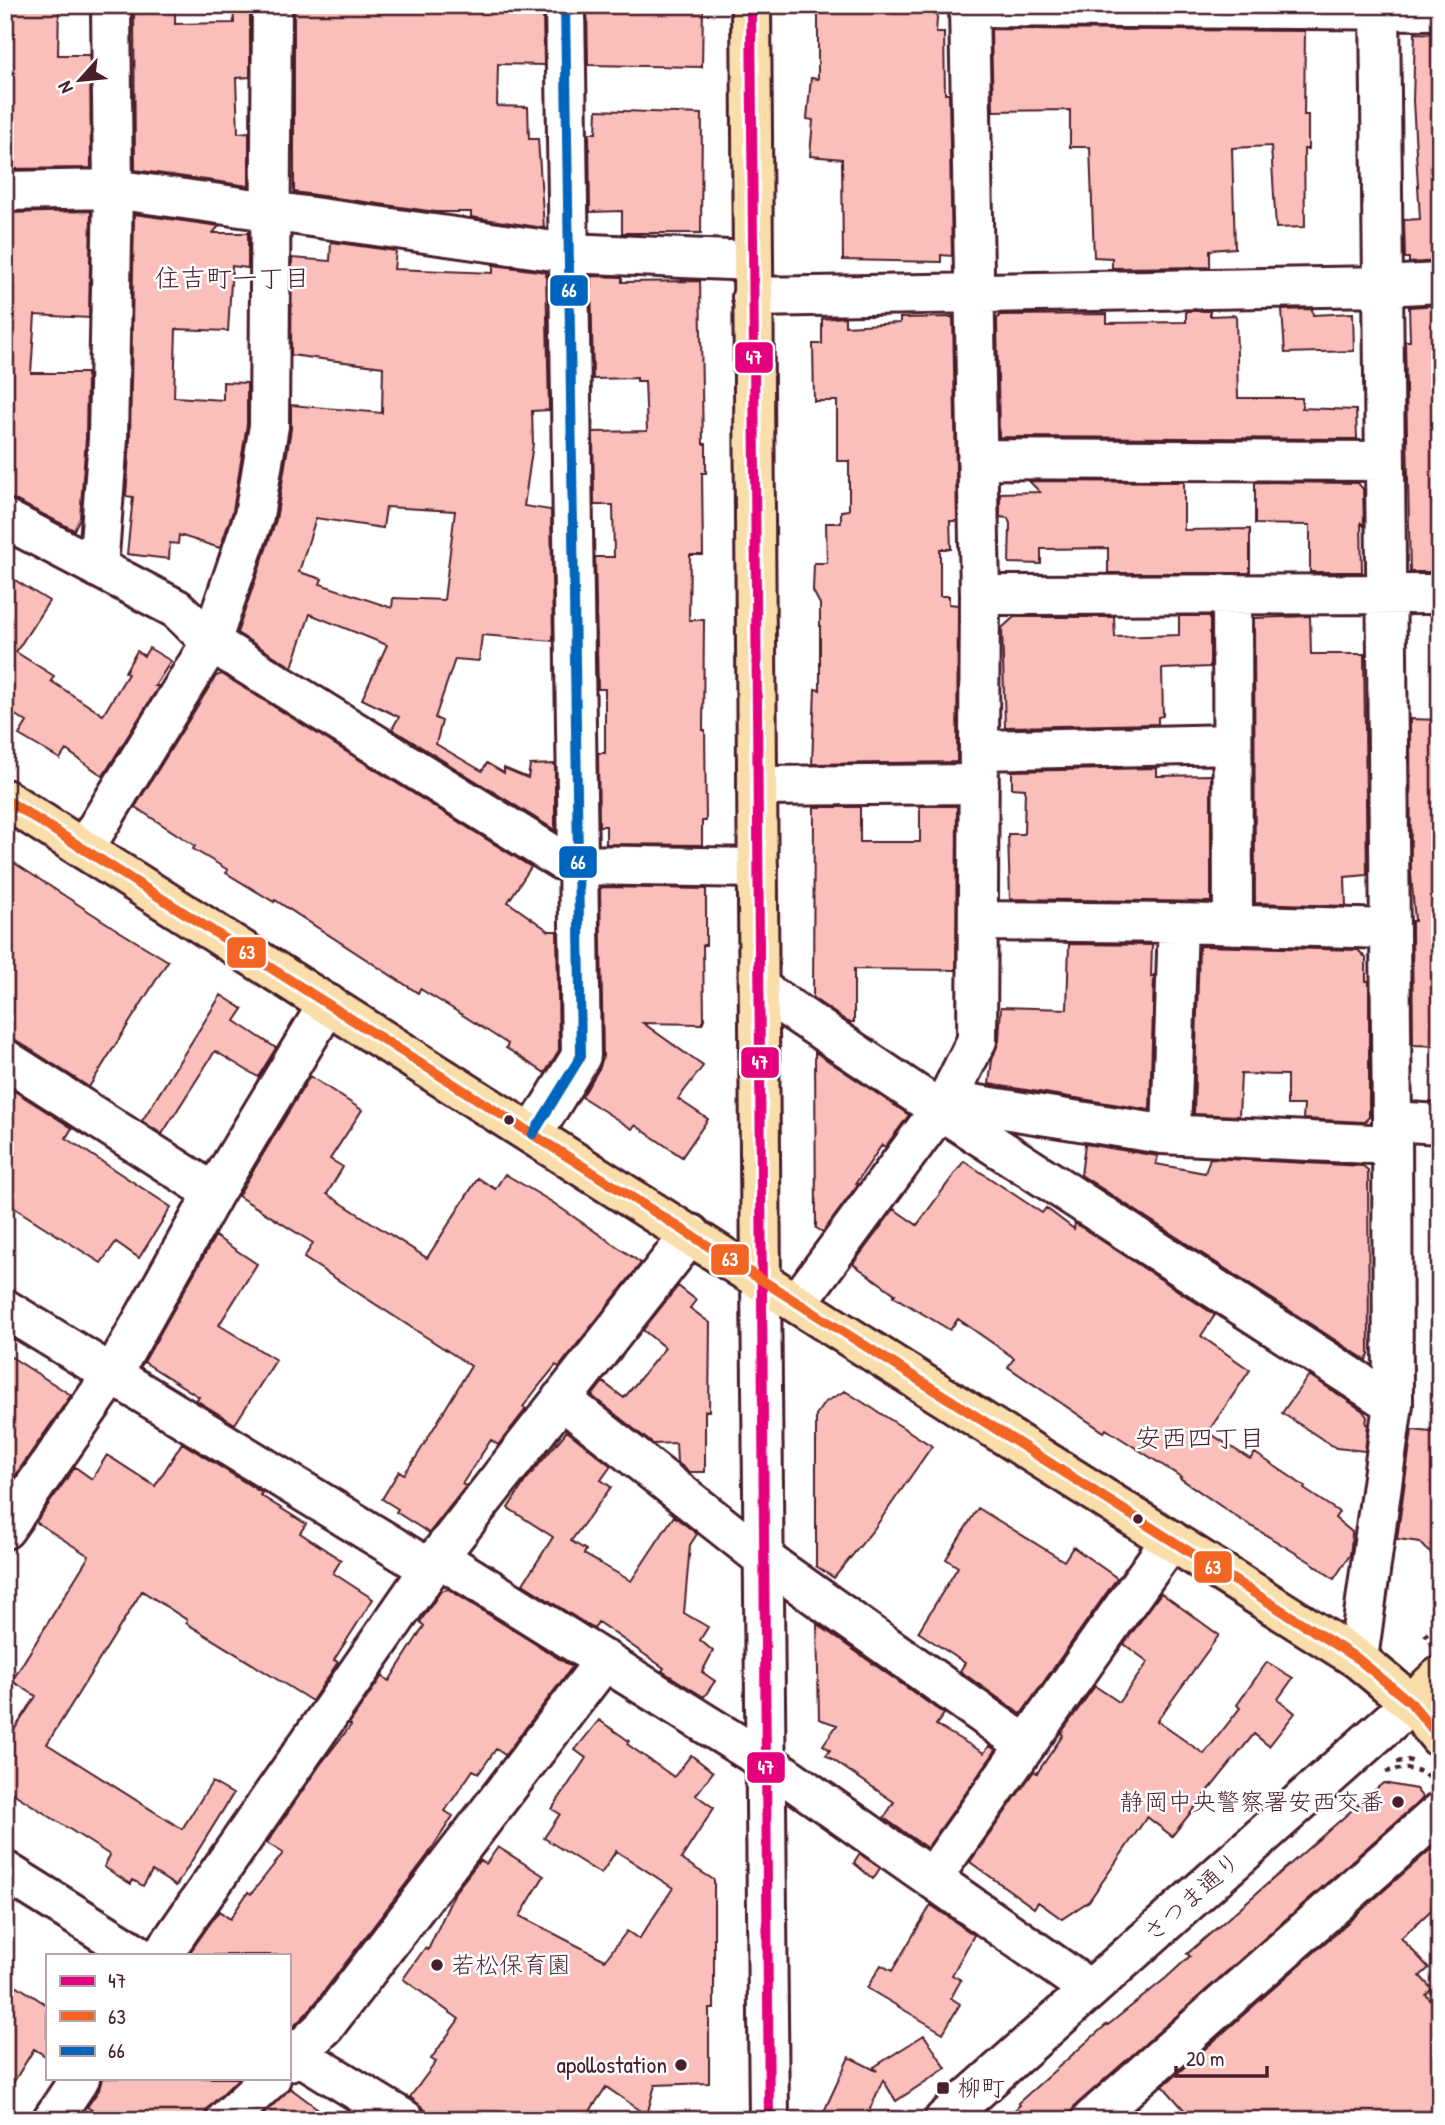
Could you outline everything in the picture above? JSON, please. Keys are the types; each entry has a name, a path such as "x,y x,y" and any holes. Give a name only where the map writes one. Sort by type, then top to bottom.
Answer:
{"main road":[{"path":"751,5 761,1281"},
{"path":"5,799 1358,1659 1410,1703 1434,1753"},
{"name":"さつま通り","path":"1410,1703 1440,1676"}],"street":[{"path":"98,568 108,439 113,189 111,5"},
{"path":"84,849 211,642 254,516 269,425 272,5"},
{"path":"533,1134 581,1056 565,5"},
{"path":"797,1303 943,1105 977,1040 980,595 969,6 1380,7 1440,10"},
{"path":"1358,1659 1393,1404 1380,7"},
{"path":"5,191 113,189 752,279 973,293 1383,286 1440,282"},
{"path":"977,459 1385,461"},
{"path":"5,519 177,609 211,642 561,860 579,865 758,868"},
{"path":"1232,594 1233,925"},
{"path":"980,595 1440,594"},
{"path":"757,786 1232,744"},
{"path":"979,922 1178,923 1390,929"},
{"path":"1171,1134 1178,923"},
{"path":"759,988 943,1105 1393,1404"},
{"path":"5,1529 112,1375 214,1193 328,1004"},
{"path":"5,1059 214,1193"},
{"path":"943,1105 1171,1134 1392,1133 1440,1124"},
{"path":"163,1954 434,1563 691,1234"},
{"path":"761,1281 769,2120"},
{"path":"5,1309 112,1375 605,1660 765,1761 1089,1989"},
{"path":"561,1399 764,1559 1026,1745"},
{"path":"932,1878 1171,1540"},
{"path":"290,2057 325,2026 605,1660"},
{"name":"さつま通り","path":"946,2119 1410,1703"},
{"path":"1091,2120 1440,1812"},
{"path":"5,1871 137,1954"},
{"path":"290,2062 405,2120"},
{"path":"52,2120 79,2080"},
{"path":"226,2120 266,2080"}],"path":[{"path":"1440,1623 1426,1635 1440,1655"},
{"path":"1387,1766 1434,1753"}],"building":[{"path":"5,5 59,6 58,55 90,55 91,168 5,169"},
{"path":"134,5 175,5 175,24 234,23 233,5 250,5 250,77 236,78 238,133 249,132 249,186 135,170"},
{"path":"294,5 491,6 491,10 543,12 544,65 498,64 497,106 528,107 529,139 538,139 544,228 471,217 471,212 436,212 294,192"},
{"path":"587,5 703,5 702,67 588,65"},
{"path":"818,5 938,5 936,33 944,33 945,94 949,94 952,256 941,255 941,262 843,260 842,159 810,156 813,120 807,119 811,78 818,79"},
{"path":"991,29 1305,31 1304,115 1308,115 1308,149 1304,149 1305,227 1276,228 1271,146 1232,148 1235,248 1210,250 1210,267 1112,268 1112,258 1094,257 1090,147 1070,147 1070,110 993,111"},
{"path":"1415,33 1440,34 1440,261 1409,263 1409,258 1405,258 1404,220 1420,219 1413,101"},
{"path":"597,110 702,114 701,233 622,233 622,211 590,212 589,133 596,133"},
{"path":"91,211 89,318 35,315 31,373 87,373 86,438 80,518 74,530 5,497 5,213"},
{"path":"134,214 219,226 213,233 248,233 248,268 232,266 228,331 176,329 174,397 223,400 223,382 247,383 247,424 233,511 220,548 179,535 178,544 170,543 169,559 127,554 133,497 126,496 130,440"},
{"path":"331,242 396,251 394,269 493,273 493,265 546,272 549,410 532,411 533,444 524,506 551,510 553,641 482,635 479,661 455,659 435,718 442,721 436,744 482,771 487,763 504,773 504,768 528,778 530,765 555,764 555,830 392,729 399,717 362,699 387,645 310,614 292,667 237,633 276,520 291,429 291,405 382,413 383,367 291,355 292,258 330,261","holes":["386,507 455,511 444,600 393,598 392,608 320,584 322,579 299,572 316,518 383,528"]},
{"path":"591,276 622,277 622,282 700,281 706,473 702,473 703,555 690,555 689,620 704,620 706,821 702,821 702,845 606,844 606,826 599,826 598,753 605,753 605,689 598,689 595,557 614,557 613,505 594,505 593,432 647,431 645,381 637,381 637,378 593,379"},
{"path":"1440,305 1440,572 1410,572 1405,341 1410,341 1409,307"},
{"path":"1312,309 1313,315 1353,313 1354,351 1285,353 1282,310"},
{"path":"1186,311 1210,311 1210,316 1236,315 1238,398 1302,398 1302,408 1356,410 1357,439 999,437 997,319 1000,315 1107,314 1107,323 1186,322"},
{"path":"845,317 845,326 900,323 900,318 953,317 957,521 950,521 951,549 940,549 940,596 949,596 949,604 958,605 957,762 812,764 815,689 820,690 820,604 813,591 814,563 827,563 826,523 841,523 841,511 849,510 849,461 837,461 837,401 814,401 813,344 822,344 822,319"},
{"path":"1029,481 1184,482 1184,530 1250,529 1250,573 1108,573 1108,548 1041,549 1041,564 1009,563 1010,524 1008,518 1000,517 1000,493 1040,492"},
{"path":"1255,482 1358,483 1363,489 1362,572 1310,572 1310,525 1255,524"},
{"path":"5,574 49,601 16,652 54,676 51,681 103,715 128,674 125,672 137,651 144,656 149,648 171,661 155,686 159,686 103,776 66,750 60,759 19,735 27,722 5,709"},
{"path":"1179,616 1210,616 1210,667 1162,669 1163,716 1158,717 1158,724 1005,727 1002,628 1014,617 1114,617 1115,637 1179,635"},
{"path":"1310,616 1311,654 1364,654 1367,875 1345,877 1346,906 1255,903 1254,618"},
{"path":"222,674 531,867 508,902 549,931 557,931 559,1050 545,1073 506,1048 508,1044 450,1007 420,989 418,993 275,900 274,902 226,873 228,870 193,849 195,846 135,807 216,676"},
{"path":"1410,719 1440,720 1440,1046 1413,1045 1412,921 1415,921 1411,874"},
{"path":"1157,768 1157,776 1211,775 1211,902 1010,899 1008,834 1024,834 1025,789 1012,788 1012,771"},
{"path":"920,806 957,806 956,970 854,969 854,1022 848,1022 813,998 814,807 860,807 860,842 920,842"},
{"path":"5,857 168,961 89,1087 17,1041 5,1037"},
{"path":"600,889 706,889 702,1024 643,1023 703,1066 678,1099 708,1119 682,1157 635,1125 632,1129 582,1097 600,1067 603,1056"},
{"path":"1069,944 1152,945 1151,977 1154,975 1150,1110 989,1084 992,1060 999,1041 1001,1007 1067,1009"},
{"path":"1199,946 1358,950 1366,958 1366,981 1369,981 1369,1117 1364,1122 1303,1119 1304,1105 1287,1105 1287,1075 1241,1074 1239,1116 1194,1114"},
{"path":"221,995 243,1009 235,1021 276,1048 258,1077 215,1051 162,1134 142,1121"},
{"path":"815,1052 909,1115 885,1147 882,1145 823,1232 816,1228"},
{"path":"310,1076 362,1110 330,1159 343,1167 327,1194 427,1258 478,1178 495,1189 505,1174 552,1202 641,1263 559,1367 556,1365 538,1387 523,1407 526,1409 498,1445 491,1440 462,1484 466,1486 429,1533 396,1512 398,1509 382,1499 399,1471 404,1474 417,1456 471,1366 304,1258 313,1243 238,1196"},
{"path":"5,1085 72,1128 66,1138 171,1207 139,1258 116,1242 101,1263 5,1202"},
{"path":"1085,1144 1158,1156 1156,1164 1205,1173 1210,1158 1363,1166 1368,1170 1369,1355 1366,1360 1081,1175"},
{"path":"964,1161 1042,1213 1046,1208 1074,1229 1075,1223 1215,1315 1201,1336 1250,1370 1208,1432 1250,1459 1255,1453 1339,1512 1335,1518 1352,1532 1351,1547 1350,1555 1334,1579 1106,1429 1104,1432 1008,1367 1014,1358 958,1319 950,1330 893,1296 895,1294 853,1264 894,1209 917,1225"},
{"path":"215,1236 257,1264 219,1325 276,1360 235,1424 196,1400 199,1397 144,1362"},
{"path":"678,1286 696,1300 690,1308 710,1323 705,1472 689,1472 677,1462 676,1443 653,1444 592,1396 603,1382 624,1398 665,1348 643,1330"},
{"path":"5,1353 71,1395 5,1490"},
{"path":"1309,1375 1363,1411 1368,1424 1365,1451 1336,1448 1282,1413"},
{"path":"845,1391 932,1446 874,1529 834,1578 816,1566 816,1415 824,1403"},
{"path":"1412,1430 1440,1433 1440,1564 1420,1542 1397,1539"},
{"path":"567,1431 611,1466 601,1480 611,1487 571,1541 586,1550 584,1554 631,1581 674,1516 697,1534 690,1545 684,1613 708,1627 700,1640 713,1651 702,1672 715,1681 704,1697 662,1671 664,1668 598,1622 594,1629 523,1584 553,1537 508,1508 526,1480"},
{"path":"182,1443 306,1524 300,1533 341,1560 333,1573 373,1599 334,1660 338,1662 312,1701 186,1623 187,1620 142,1591 47,1744 182,1829 212,1782 233,1794 176,1886 152,1871 143,1886 133,1880 131,1884 104,1867 110,1855 5,1788 5,1744 36,1696 12,1681 89,1556 36,1522 75,1467 92,1479 107,1455 155,1486"},
{"path":"978,1508 1064,1561 1073,1547 1117,1578 1021,1714 960,1671 965,1663 918,1632 958,1567 946,1559"},
{"path":"448,1589 572,1667 505,1755 496,1749 479,1773 473,1770 445,1811 453,1816 427,1856 309,2011 290,2027 290,1954 189,1954 219,1911 230,1919 248,1892 251,1894 283,1853 267,1843 351,1725 349,1724 382,1676 389,1681 424,1626 420,1622 441,1591"},
{"path":"1161,1593 1219,1635 1157,1721 1204,1754 1240,1708 1237,1705 1267,1662 1293,1678 1278,1699 1295,1713 1269,1746 1254,1734 1172,1836 1147,1817 1089,1901 1062,1919 1038,1902 1034,1908 970,1862 1034,1771 1037,1773 1063,1735 1061,1733 1095,1686 1119,1702 1148,1662 1124,1644"},
{"path":"817,1624 944,1714 936,1725 984,1753 989,1746 996,1750 927,1848 884,1818 894,1802 826,1755 830,1750 823,1745 837,1725 819,1719"},
{"path":"599,1720 629,1741 627,1744 674,1777 691,1755 713,1772 696,1795 714,1808 681,1859 714,1880 714,2009 709,2009 709,2083 655,2085 647,2115 606,2087 584,2120 437,2120 410,2097 436,2062 431,2059 459,2019 403,1979 425,1948 428,1950 455,1892 480,1860 486,1864 498,1847 544,1876 520,1916 605,1960 627,1931 639,1939 673,1888 616,1851 601,1874 544,1838 560,1814 552,1809 586,1758 575,1750"},
{"path":"1383,1783 1416,1789 1423,1798 1077,2104 1071,2112 1070,2120 1004,2120 1020,2105 1018,2103 1107,2024 1166,1978 1190,1956 1187,1954"},
{"path":"1440,1841 1440,1902 1401,1938 1429,1968 1420,1976 1432,1989 1426,1995 1440,2010 1440,2120 1193,2120 1163,2086"},
{"path":"860,1854 880,1868 873,1879 854,1863"},
{"path":"931,1905 974,1935 952,1975 961,1980 951,1998 960,2004 943,2033 867,1988 881,1965 892,1971"},
{"path":"5,1978 46,2004 46,2056 34,2049 5,2096"},
{"path":"924,2035 946,2068 896,2101 883,2080 865,2120 820,2120 849,2057 877,2071 874,2067"},
{"path":"102,2080 237,2080 211,2105 205,2113 205,2120 108,2120 87,2107 99,2090"},
{"path":"290,2088 333,2120 258,2120"}],"transit line":[{"name":"66","path":"533,1134 581,1056 565,5"},
{"name":"47","path":"751,5 769,2120"},
{"name":"63","path":"5,799 1358,1659 1411,1703 1440,1738"}],"place":[{"name":"静岡中央警察署安西交番","path":"1398,1802"},
{"name":"若松保育園","path":"437,1965"},
{"name":"apollostation","path":"681,2065"},
{"name":"柳町","path":"943,2088"}],"district":[{"name":"住吉町一丁目","path":"232,278"},
{"name":"安西四丁目","path":"1200,1438"}]}
